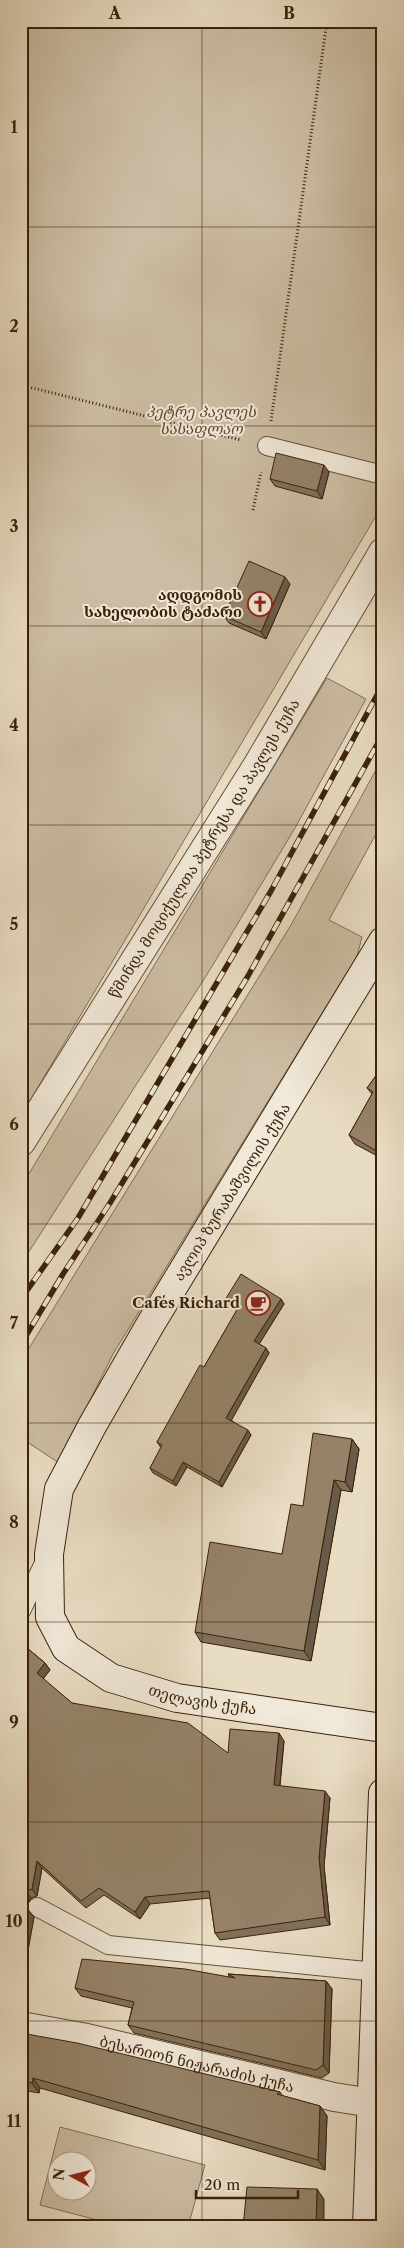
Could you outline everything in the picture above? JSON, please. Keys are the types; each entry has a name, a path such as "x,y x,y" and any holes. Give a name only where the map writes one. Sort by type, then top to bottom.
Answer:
{"street":[{"name":"წმინდა მოციქულთა პეტრესა და პავლეს ქუჩა","path":"21,1142 257,766 383,552"},
{"name":"ავლიპ ზურაბაშვილის ქუჩა","path":"50,1616 49,1554 59,1489 92,1426 150,1325 383,941"},
{"name":"თელავის ქუჩა","path":"50,1616 66,1648 111,1678 177,1698 383,1728"},
{"path":"367,2227 383,1793"},
{"name":"ბესარიონ ნიჟარაძის ქუჩა","path":"21,2026 86,2038 334,2097 372,2103"}],"lane":[{"path":"267,446 383,475"},
{"path":"21,1612 49,1554"},
{"path":"37,1907 108,1945 376,1972"}],"path":[{"path":"253,510 267,446 327,21"},
{"path":"21,385 267,446"}],"green space":[{"name":"პეტრე პავლეს სასაფლაო","path":"21,21 383,21 383,504 21,1116"},
{"path":"327,678 366,699 295,828 208,973 21,1264 21,1187"},
{"path":"383,757 383,821 329,920 362,937 357,956 113,1354 59,1463 21,1438 21,1361 291,925"},
{"path":"60,2127 205,2165 188,2227 124,2227 40,2205 48,2174 48,2200 98,2200 98,2150 54,2150"}],"building":[{"path":"276,453 324,465 317,491 270,479"},
{"name":"აღდგომის სახელობის ტაძარი","path":"249,561 285,577 261,632 224,616"},
{"path":"383,1066 383,1143 378,1152 349,1135 373,1092 367,1088"},
{"path":"241,1274 281,1299 254,1341 266,1348 226,1418 248,1430 219,1482 183,1462 173,1481 150,1468 162,1445 157,1442 200,1365 204,1367 238,1308 225,1300"},
{"path":"313,1433 352,1439 345,1482 334,1480 304,1651 195,1632 210,1542 282,1554 291,1504 303,1506"},
{"path":"21,1643 45,1663 37,1673 72,1703 188,1723 228,1753 230,1729 279,1733 274,1785 325,1791 319,1858 325,1917 215,1933 209,1891 145,1897 135,1912 99,1888 81,1901 37,1861 32,1889 26,1891 21,1900"},
{"path":"21,1900 23,1906 28,1910 21,1951"},
{"path":"82,1959 185,1969 235,1978 228,1974 326,1981 323,2065 316,2070 128,2025 134,2002 75,1988"},
{"path":"21,2033 77,2043 280,2092 277,2094 320,2106 318,2160 33,2078 32,2083 21,2081"},
{"path":"247,2187 317,2189 316,2227 243,2227"}],"railway":[{"path":"21,1299 78,1218 271,891 383,684"},
{"path":"21,1344 63,1274 110,1203 248,976 383,734"}],"place":[{"name":"აღდგომის სახელობის ტაძარი","path":"260,604"},
{"name":"Cafés Richard","path":"258,1303"}]}
